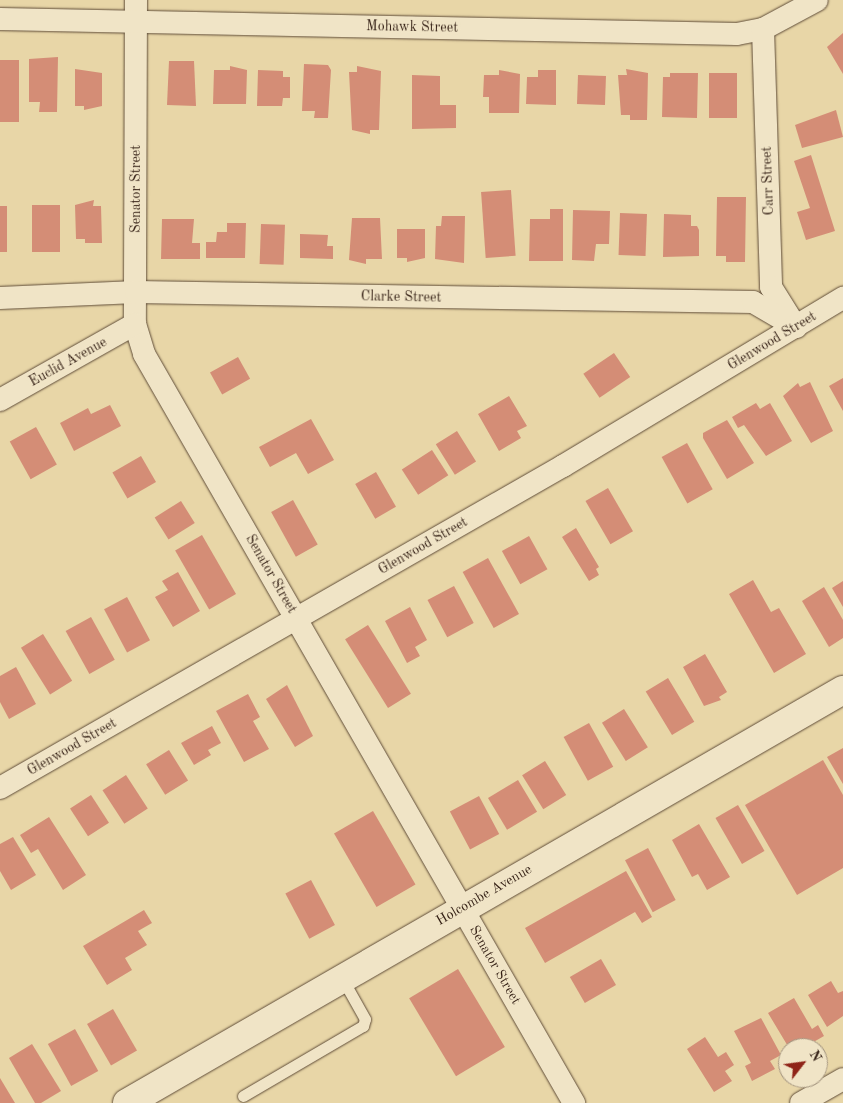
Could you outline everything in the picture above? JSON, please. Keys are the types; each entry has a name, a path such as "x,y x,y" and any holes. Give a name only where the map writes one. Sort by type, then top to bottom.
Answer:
{"street":[{"name":"Mohawk Street","path":"0,19 136,11 738,34 763,29 817,0"},
{"name":"Senator Street","path":"136,11 135,324 144,354 574,1103"},
{"name":"Carr Street","path":"763,29 771,287 796,327"},
{"name":"Clarke Street","path":"0,298 136,292 752,302 796,327"},
{"name":"Glenwood Street","path":"0,788 563,466 843,298"},
{"name":"Euclid Avenue","path":"0,400 135,324"},
{"name":"Holcombe Avenue","path":"127,1103 462,908 843,690"},
{"path":"801,1103 843,1079"}],"lane":[{"path":"243,1096 363,1026 365,1018 342,978"}],"building":[{"path":"843,33 843,74 827,47"},
{"path":"58,57 57,112 39,112 40,102 29,102 29,59"},
{"path":"0,60 19,60 19,122 0,122"},
{"path":"169,61 194,61 196,106 167,105"},
{"path":"304,64 328,65 331,70 328,118 314,118 315,111 302,111"},
{"path":"230,66 247,70 246,104 213,104 214,70 230,70"},
{"path":"357,66 381,71 379,130 370,130 370,134 352,130 349,72 357,72"},
{"path":"75,69 102,73 102,106 84,110 84,106 75,106"},
{"path":"626,69 648,73 647,120 630,120 630,115 621,115 618,75 627,75"},
{"path":"258,70 283,71 283,77 290,77 290,98 283,98 282,106 257,106"},
{"path":"499,70 520,74 519,113 489,113 489,97 483,97 484,75 499,75"},
{"path":"538,70 556,70 556,105 526,104 527,77 538,77"},
{"path":"670,73 698,73 697,118 662,117 663,77 670,77"},
{"path":"709,73 737,73 737,118 709,118"},
{"path":"412,75 440,76 440,105 456,105 456,128 412,129"},
{"path":"578,75 606,76 605,105 577,104"},
{"path":"836,110 843,137 802,148 795,125"},
{"path":"811,155 835,231 806,240 797,212 810,208 794,161"},
{"path":"511,190 516,256 486,258 481,192"},
{"path":"717,197 746,197 745,262 726,262 726,256 716,256"},
{"path":"94,200 93,206 101,206 102,243 85,243 85,239 76,239 75,205"},
{"path":"32,205 60,205 60,252 32,252"},
{"path":"0,206 7,206 7,252 0,252"},
{"path":"550,209 563,209 563,261 529,261 530,219 550,219"},
{"path":"573,210 610,211 609,244 596,244 594,261 572,260"},
{"path":"620,213 647,214 646,256 619,255"},
{"path":"664,214 691,215 691,226 697,226 699,230 699,256 663,257"},
{"path":"442,216 465,216 464,263 435,259 436,226 441,226"},
{"path":"352,218 380,218 382,259 366,259 366,264 349,260"},
{"path":"162,219 194,219 192,243 200,243 200,259 161,259"},
{"path":"227,223 246,223 245,258 206,258 206,242 216,242 217,232 227,232"},
{"path":"261,224 285,225 284,265 260,264"},
{"path":"397,229 425,229 425,258 407,262 407,258 397,258"},
{"path":"300,234 328,235 327,246 333,246 333,259 300,258"},
{"path":"614,353 630,377 600,398 583,374"},
{"path":"238,357 250,379 222,394 210,373"},
{"path":"843,378 843,411 829,386"},
{"path":"810,382 833,431 811,443 783,396 798,383 800,387"},
{"path":"509,396 527,426 517,431 521,438 499,451 478,414"},
{"path":"756,403 760,409 770,403 792,441 766,456 744,425 738,428 732,417"},
{"path":"110,405 121,426 74,451 60,423 88,408 91,414"},
{"path":"311,419 334,460 308,474 296,453 270,467 259,447"},
{"path":"727,420 754,463 727,479 703,438 703,433"},
{"path":"36,427 57,465 31,479 10,442"},
{"path":"457,431 476,462 455,475 436,444"},
{"path":"687,443 713,489 687,503 662,457"},
{"path":"432,450 448,475 418,495 402,470"},
{"path":"141,456 156,482 127,498 112,472"},
{"path":"376,472 396,507 375,519 355,484"},
{"path":"608,488 633,531 610,544 585,501"},
{"path":"293,500 318,545 296,557 271,512"},
{"path":"181,501 195,523 168,539 155,517"},
{"path":"576,528 599,567 596,569 599,575 589,581 562,537"},
{"path":"202,535 236,594 209,609 175,550"},
{"path":"529,536 547,569 520,584 502,551"},
{"path":"488,558 519,614 494,628 463,572"},
{"path":"178,572 200,611 173,627 155,597 168,590 162,581"},
{"path":"753,580 771,612 779,608 806,654 774,673 729,594"},
{"path":"843,581 843,607 832,588"},
{"path":"454,586 474,623 447,637 428,600"},
{"path":"824,587 843,620 843,638 829,647 802,601"},
{"path":"127,597 150,640 127,652 104,609"},
{"path":"410,607 427,640 415,647 420,656 407,663 385,621"},
{"path":"91,617 115,660 89,674 66,631"},
{"path":"368,625 411,694 388,708 345,639"},
{"path":"43,634 72,681 50,694 21,648"},
{"path":"705,654 727,692 719,697 721,700 704,706 683,667"},
{"path":"16,667 36,704 9,719 0,702 0,676"},
{"path":"668,678 694,722 672,735 646,691"},
{"path":"287,685 313,736 295,747 266,699"},
{"path":"248,694 260,717 253,721 269,749 244,762 216,711"},
{"path":"624,709 648,747 626,761 602,723"},
{"path":"589,723 613,767 588,781 564,737"},
{"path":"212,726 221,743 208,750 211,755 194,765 181,743"},
{"path":"843,748 843,784 827,757"},
{"path":"169,750 188,781 165,795 146,764"},
{"path":"823,760 843,795 843,868 797,895 745,805"},
{"path":"545,761 566,795 543,809 522,775"},
{"path":"126,775 148,809 124,824 103,790"},
{"path":"518,780 537,812 507,830 488,798"},
{"path":"91,795 109,823 88,836 70,809"},
{"path":"479,796 499,834 470,849 450,811"},
{"path":"738,805 764,851 742,864 715,818"},
{"path":"373,811 416,885 377,907 334,834"},
{"path":"49,817 86,875 63,890 38,849 31,853 20,835"},
{"path":"699,824 730,877 707,890 698,874 692,877 672,840"},
{"path":"13,837 36,875 11,890 0,871 0,844"},
{"path":"648,848 676,900 653,912 625,860"},
{"path":"626,871 652,917 642,923 635,912 545,963 525,928"},
{"path":"311,880 335,925 309,939 285,894"},
{"path":"144,910 152,923 138,931 147,945 125,958 132,970 107,985 83,946"},
{"path":"601,959 616,985 585,1003 570,977"},
{"path":"458,969 505,1047 456,1076 409,998"},
{"path":"831,981 838,993 843,991 843,1016 827,1027 808,995"},
{"path":"794,998 812,1029 818,1025 824,1036 820,1038 783,1038 768,1013"},
{"path":"113,1009 137,1051 111,1066 87,1024"},
{"path":"761,1018 778,1049 778,1057 770,1061 775,1069 752,1081 745,1066 751,1063 734,1031"},
{"path":"75,1029 98,1071 71,1086 48,1044"},
{"path":"705,1037 718,1057 726,1052 734,1065 725,1071 732,1081 714,1092 687,1049"},
{"path":"32,1044 61,1091 41,1103 35,1103 9,1058"},
{"path":"0,1078 15,1103 0,1103"}]}
